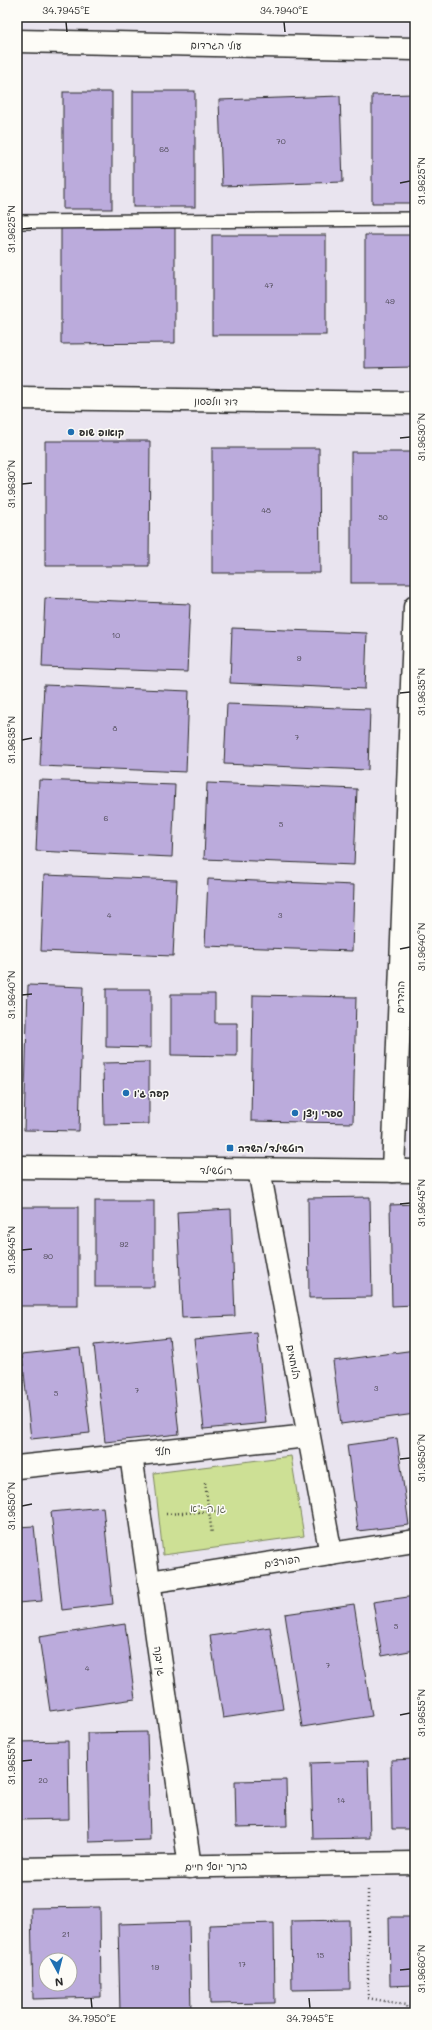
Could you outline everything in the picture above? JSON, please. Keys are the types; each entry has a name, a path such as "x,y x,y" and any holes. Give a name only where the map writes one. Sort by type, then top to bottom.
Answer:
{"street":[{"name":"עולי הגרדום","path":"17,41 415,49"},
{"name":"דוד וולפסון","path":"17,398 415,404"},
{"name":"ההדרים","path":"393,1171 415,607"},
{"name":"רוטשילד","path":"17,1167 415,1171"},
{"name":"הלוחמים","path":"259,1170 331,1554"},
{"name":"חלץ","path":"17,1467 308,1436"},
{"name":"גן יבנה","path":"130,1455 190,1867"},
{"name":"הפורצים","path":"149,1582 415,1540"},
{"name":"ברנר יוסף חיים","path":"17,1869 415,1862"}],"lane":[{"path":"17,222 415,219"}],"path":[{"path":"204,1483 212,1534"},
{"path":"139,1516 229,1510"},
{"path":"368,1864 368,1998 406,2005 407,2013"}],"green space":[{"name":"גן ה-י\"א","path":"291,1456 304,1536 163,1555 154,1473"}],"building":[{"path":"133,91 195,91 195,207 133,207"},
{"path":"63,92 112,92 112,209 63,209"},
{"path":"415,94 415,203 372,203 372,95"},
{"path":"340,96 343,182 222,186 219,100"},
{"path":"61,228 175,228 175,343 61,344"},
{"path":"212,235 326,235 326,335 212,335"},
{"path":"365,235 415,235 415,367 365,368"},
{"path":"45,441 150,441 149,566 45,566"},
{"path":"212,448 319,448 320,573 212,573"},
{"path":"351,452 415,452 415,583 351,583"},
{"path":"45,598 190,604 187,672 42,667"},
{"path":"232,628 367,633 365,689 230,683"},
{"path":"44,685 189,691 186,772 40,766"},
{"path":"227,704 370,709 368,770 224,764"},
{"path":"39,780 175,785 172,857 36,851"},
{"path":"207,783 357,789 354,865 204,859"},
{"path":"44,875 177,880 173,956 41,951"},
{"path":"208,879 354,885 352,951 205,946"},
{"path":"28,985 83,987 79,1131 24,1130"},
{"path":"106,989 151,989 151,1048 106,1047"},
{"path":"171,994 215,994 215,1023 237,1023 237,1056 171,1055"},
{"path":"253,995 356,997 353,1123 251,1121"},
{"name":"קפה ג'ו","path":"149,1062 149,1124 104,1125 103,1063"},
{"path":"370,1197 372,1297 309,1298 308,1198"},
{"path":"95,1201 154,1201 154,1287 95,1287"},
{"path":"415,1204 415,1305 392,1306 390,1205"},
{"path":"17,1207 78,1207 78,1306 17,1306"},
{"path":"231,1209 235,1316 182,1318 177,1212"},
{"path":"257,1333 266,1423 204,1429 194,1339"},
{"path":"169,1337 179,1434 105,1442 94,1345"},
{"path":"80,1348 90,1433 31,1439 22,1354"},
{"path":"415,1350 415,1414 341,1424 333,1361"},
{"path":"397,1438 409,1525 358,1531 347,1445"},
{"path":"103,1507 113,1604 62,1610 51,1512"},
{"path":"34,1526 42,1601 17,1603 17,1527"},
{"path":"415,1596 415,1650 382,1656 373,1602"},
{"path":"354,1604 372,1716 302,1727 285,1614"},
{"path":"125,1624 135,1699 50,1711 39,1637"},
{"path":"270,1627 283,1709 223,1718 210,1636"},
{"path":"147,1732 150,1840 89,1842 87,1733"},
{"path":"68,1741 69,1819 17,1820 17,1742"},
{"path":"415,1759 415,1829 392,1829 391,1760"},
{"path":"368,1761 370,1838 313,1839 311,1763"},
{"path":"286,1780 287,1826 236,1827 235,1781"},
{"path":"100,1907 101,1997 33,1999 31,1908"},
{"path":"389,1917 415,1917 415,1985 390,1986"},
{"path":"349,1920 350,1989 292,1990 291,1921"},
{"path":"189,1922 191,2011 120,2012 118,1924"},
{"path":"274,1923 275,2003 210,2004 209,1925"}],"place":[{"name":"קואופ שופ","path":"71,432"},
{"name":"קפה ג'ו","path":"126,1093"},
{"name":"ספרי ניצן","path":"295,1113"},
{"name":"רוטשילד/השדה","path":"230,1148"}]}
